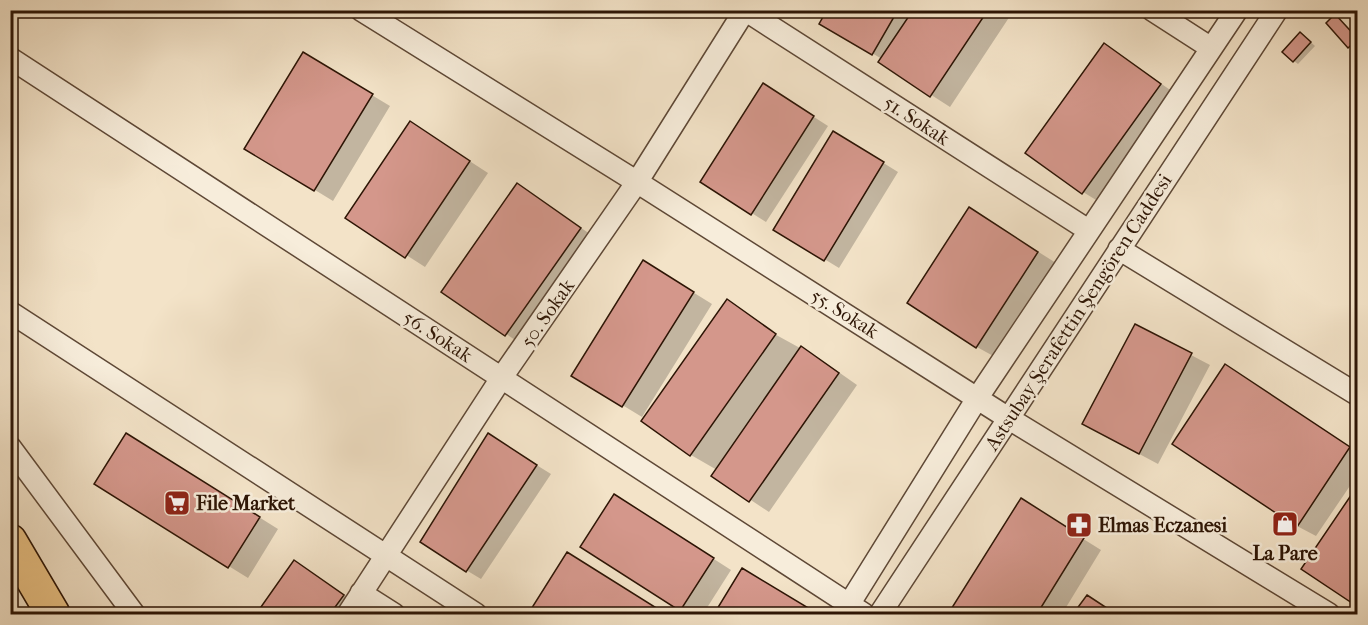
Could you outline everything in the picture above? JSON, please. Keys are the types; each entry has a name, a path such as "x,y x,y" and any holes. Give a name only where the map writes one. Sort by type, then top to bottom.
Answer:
{"highway":[{"path":"10,541 53,615"}],"street":[{"name":"55. Sokak","path":"361,10 1008,418 1329,615"},
{"name":"50. Sokak","path":"348,615 502,377 637,182 745,10"},
{"name":"51. Sokak","path":"745,10 1088,230"},
{"path":"1152,10 1211,48"},
{"name":"Astsubay Şerafettin Şengören Caddesi","path":"852,611 978,397 1237,10"},
{"name":"Astsubay Şerafettin Şengören Caddesi","path":"880,615 1277,10"},
{"name":"56. Sokak","path":"10,58 502,377 852,611"},
{"path":"1119,249 1358,395"},
{"path":"10,312 476,615"},
{"path":"10,447 134,615"},
{"path":"361,593 394,615"}],"building":[{"path":"827,10 898,10 872,55 819,24"},
{"path":"913,10 988,10 930,97 878,62"},
{"path":"1335,14 1358,39 1348,48 1326,23"},
{"path":"1300,32 1311,42 1293,62 1282,52"},
{"path":"1104,43 1161,84 1082,194 1025,153"},
{"path":"303,52 373,94 314,191 244,149"},
{"path":"763,83 814,116 751,215 700,182"},
{"path":"410,121 470,161 405,258 345,218"},
{"path":"833,131 884,162 824,261 773,230"},
{"path":"517,183 581,228 505,336 441,292"},
{"path":"969,207 1038,252 976,348 907,303"},
{"path":"643,260 694,292 622,407 571,376"},
{"path":"727,299 776,334 690,456 641,421"},
{"path":"1135,324 1192,353 1139,454 1082,424"},
{"path":"801,346 839,373 749,502 711,476"},
{"path":"1225,364 1350,447 1297,527 1172,444"},
{"path":"126,433 260,517 228,568 94,484"},
{"path":"488,433 537,465 466,572 420,542"},
{"path":"1358,485 1358,601 1355,605 1301,569"},
{"path":"614,494 714,558 680,611 580,547"},
{"path":"1021,498 1084,538 1037,614 948,614"},
{"path":"567,552 666,614 528,614"},
{"path":"294,560 344,595 330,614 256,614"},
{"path":"742,568 815,612 814,614 714,614"},
{"path":"1087,595 1116,614 1073,614"}],"place":[{"name":"File Market","path":"177,503"},
{"name":"La Pare","path":"1285,524"},
{"name":"Elmas Eczanesi","path":"1079,525"}]}
